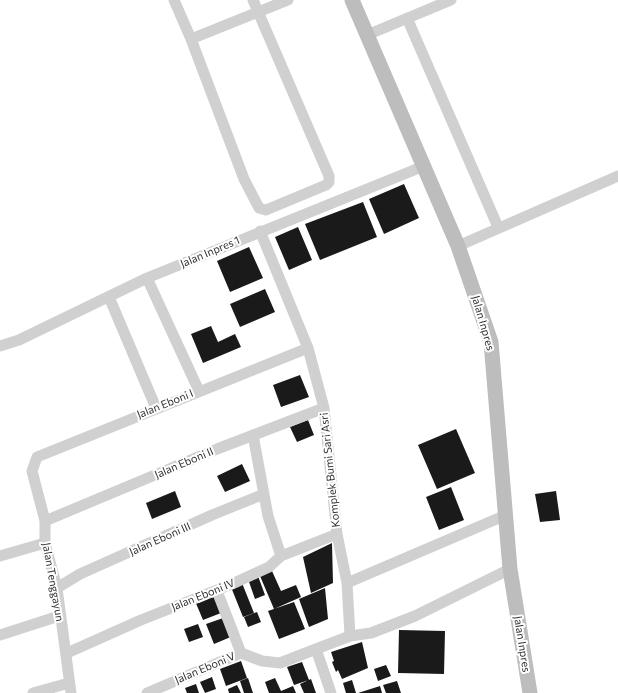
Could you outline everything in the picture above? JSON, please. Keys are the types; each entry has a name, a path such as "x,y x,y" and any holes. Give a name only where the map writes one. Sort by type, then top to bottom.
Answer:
{"main road":[{"name":"Jalan Inpres","path":"352,0 458,246 491,342 510,569 530,693"}],"street":[{"path":"174,0 191,39 244,178 259,208 266,210 326,185 329,179 253,0"},
{"path":"191,39 288,0"},
{"path":"367,35 451,0"},
{"path":"407,18 498,227"},
{"name":"Jalan Inpres 1","path":"0,346 19,340 147,278 260,231 424,166"},
{"path":"458,246 498,227 618,176"},
{"name":"Komplek Bumi Sari Asri","path":"260,231 308,348 324,408 338,534 347,583 350,636"},
{"path":"147,278 199,391"},
{"path":"109,297 156,408"},
{"name":"Jalan Eboni I","path":"32,471 37,457 43,454 308,348"},
{"name":"Jalan Eboni II","path":"45,521 253,435 324,408"},
{"path":"253,435 264,494 272,528 281,556"},
{"name":"Jalan Tenggayun","path":"32,471 45,521 46,542 57,588 59,616 67,653 70,688"},
{"name":"Jalan Eboni III","path":"57,588 80,574 212,515 264,494"},
{"path":"347,583 506,515"},
{"name":"Jalan Eboni IV","path":"67,653 141,620 217,591 269,567 281,556 338,534"},
{"path":"0,556 46,542"},
{"path":"217,591 240,653 262,661 280,663 350,636 371,633 415,616 510,569"},
{"path":"0,635 59,616"},
{"path":"316,649 331,693"},
{"name":"Jalan Eboni V","path":"147,693 240,653"},
{"path":"33,693 70,688"}],"building":[{"path":"404,184 419,218 384,234 369,199"},
{"path":"363,202 377,237 320,260 305,224"},
{"path":"298,227 312,260 289,270 275,237"},
{"path":"249,247 263,278 230,292 217,261"},
{"path":"265,289 275,312 240,327 230,304"},
{"path":"211,326 218,342 235,334 241,347 203,363 191,334"},
{"path":"300,375 309,397 281,407 273,385"},
{"path":"308,420 314,435 297,442 290,427"},
{"path":"456,429 475,473 437,489 418,445"},
{"path":"242,464 250,481 225,492 217,476"},
{"path":"451,487 464,520 439,530 426,497"},
{"path":"175,491 181,507 152,519 146,503"},
{"path":"556,491 560,520 540,522 535,494"},
{"path":"332,543 333,583 311,593 303,557"},
{"path":"272,571 281,591 296,585 301,597 274,609 260,576"},
{"path":"258,576 265,595 255,599 248,579"},
{"path":"242,583 254,613 243,617 231,587"},
{"path":"325,588 328,619 309,627 299,599"},
{"path":"213,594 221,613 203,620 195,601"},
{"path":"294,602 305,629 279,639 268,611"},
{"path":"257,612 261,622 248,627 244,617"},
{"path":"226,617 233,636 214,644 206,624"},
{"path":"198,624 203,637 189,642 184,629"},
{"path":"399,630 445,631 444,674 398,673"},
{"path":"362,642 368,668 342,679 338,670 336,672 332,662 334,661 331,652"},
{"path":"241,661 247,678 226,686 220,669"},
{"path":"302,662 309,680 294,685 287,667"},
{"path":"386,665 391,676 378,681 374,669"},
{"path":"212,677 216,689 205,693 200,682"},
{"path":"248,678 253,693 244,693 240,681"},
{"path":"275,678 281,691 293,686 296,693 269,693 265,682"},
{"path":"311,679 316,693 304,693 300,684"},
{"path":"352,680 356,693 346,693 343,683"},
{"path":"397,681 401,693 386,693 383,685"},
{"path":"196,684 199,693 187,693 185,688"},
{"path":"237,685 241,693 229,693 228,689"},
{"path":"380,686 382,693 358,693"}]}
